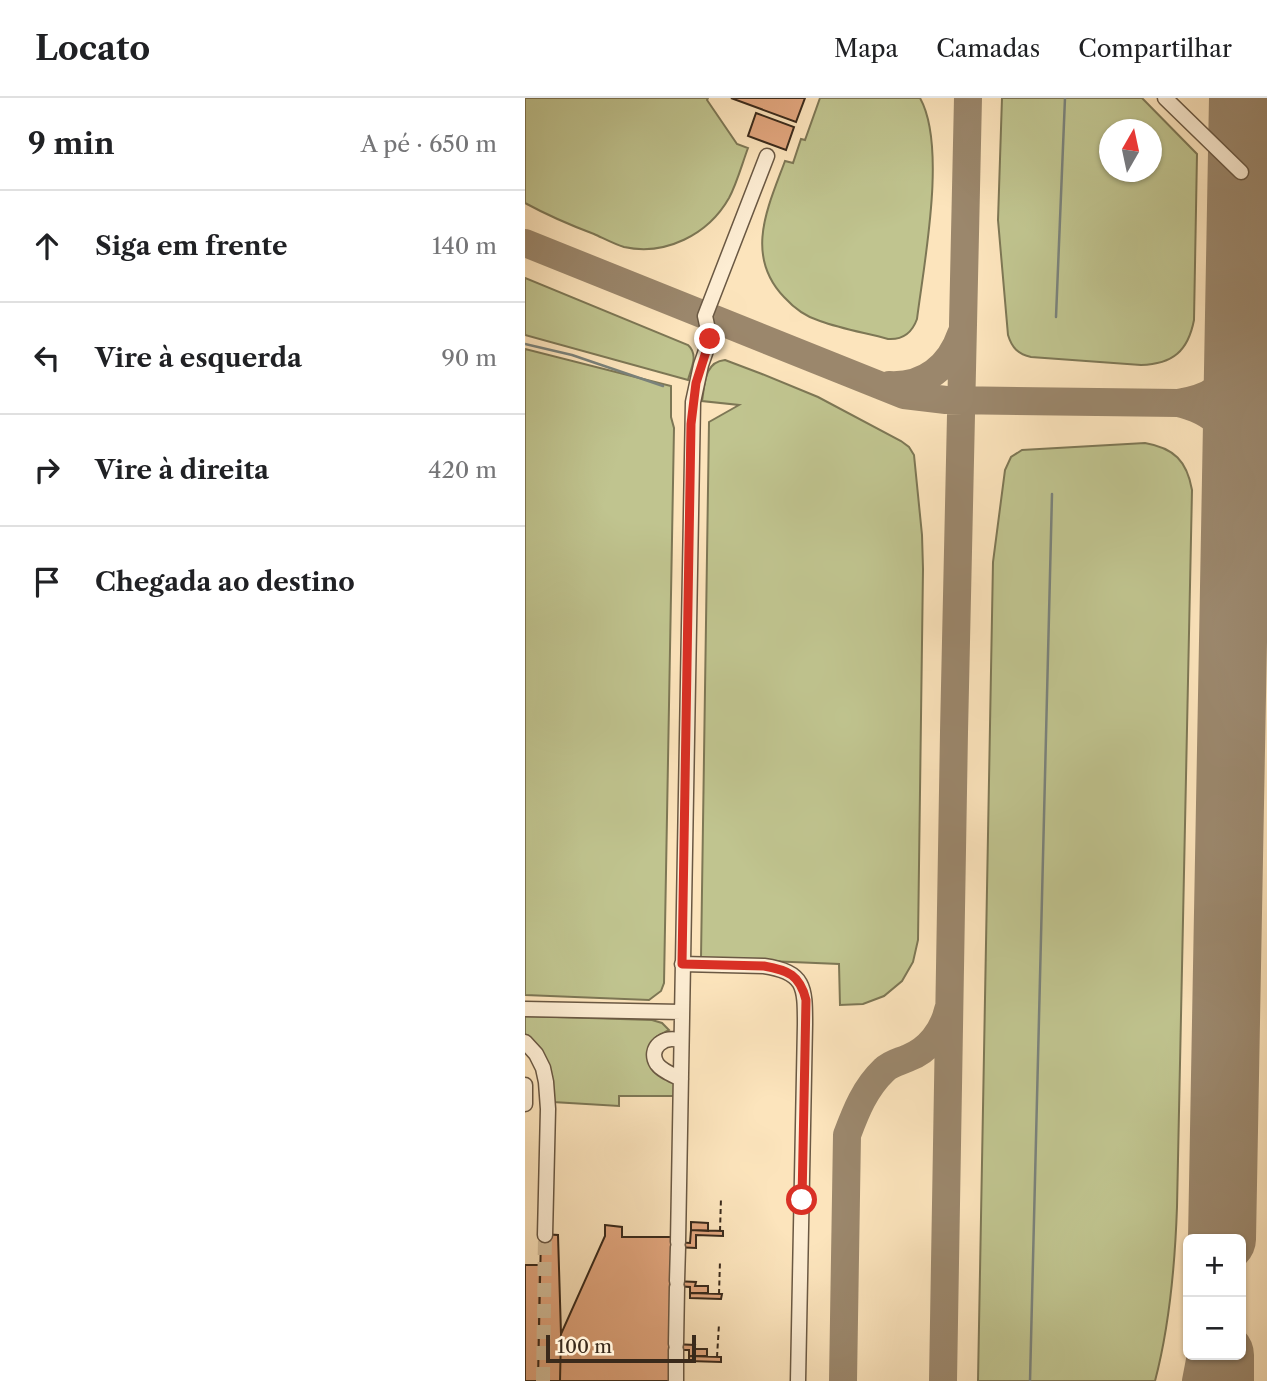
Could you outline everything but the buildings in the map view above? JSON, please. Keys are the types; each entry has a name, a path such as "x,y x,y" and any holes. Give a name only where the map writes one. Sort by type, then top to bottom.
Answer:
{"street":[{"path":"1165,98 1241,172"},
{"path":"676,1381 693,402 710,339 705,316 767,156"},
{"path":"682,964 776,968 787,971 803,988 806,1000 798,1381"},
{"path":"525,1009 681,1012"},
{"path":"681,1041 665,1039 657,1046 655,1056 659,1067 681,1079"},
{"path":"525,1042 536,1054 546,1082 548,1109 545,1235"},
{"path":"525,1085 525,1104"}],"path":[{"path":"720,1231 721,1198"},
{"path":"719,1294 720,1261"},
{"path":"717,1357 719,1324"}],"green space":[{"path":"525,98 708,98 737,144 748,148 729,198 709,223 684,240 670,245 639,249 624,247 525,203"},
{"path":"820,98 920,98 928,119 933,174 924,268 917,319 910,332 902,337 888,339 845,329 805,315 784,297 772,281 765,264 763,230 772,196 785,161 793,163 801,139 805,140"},
{"path":"1002,98 1142,98 1197,154 1194,320 1188,340 1177,354 1170,358 1141,365 1031,357 1019,352 1008,335 998,220"},
{"path":"525,278 688,345 694,357 688,380 525,335"},
{"path":"525,349 671,386 671,417 674,428 664,983 661,991 649,1000 525,995"},
{"path":"725,360 818,397 901,441 914,455 923,569 918,940 913,962 902,981 884,996 863,1004 840,1005 839,964 701,958 709,422 739,405 702,401 709,369"},
{"path":"1145,443 1164,448 1183,464 1192,490 1177,1207 1168,1316 1155,1381 978,1381 993,562 1005,470 1011,457 1022,450"},
{"path":"525,1016 652,1020 662,1023 669,1030 651,1043 675,1086 675,1096 619,1096 619,1106 553,1102 539,1047 525,1034"}],"waterway":[{"path":"1056,317 1065,98"},
{"path":"525,344 572,355 663,386"},
{"path":"1030,1381 1052,494"}],"taxiway":[{"path":"943,1381 968,98"},
{"path":"525,243 904,395 946,400 1178,403 1200,398 1216,389 1228,376 1238,356"},
{"path":"889,385 914,382 934,372 950,356 961,334"},
{"path":"1178,403 1202,411 1219,424 1230,442 1236,466"},
{"path":"843,1381 847,1135 871,1084 889,1066 916,1055 929,1045 943,1025 948,1010"},
{"path":"1219,1234 1223,1192"},
{"path":"1196,1381 1200,1360"}],"runway":[{"path":"1222,1234 1243,98"},
{"path":"1220,1360 1220,1381"}],"tunnel":[{"path":"543,1381 545,1235"}],"route":[{"path":"710,339 696,383 691,424 682,964 776,968 787,971 803,988 806,1000 802,1200"}]}
